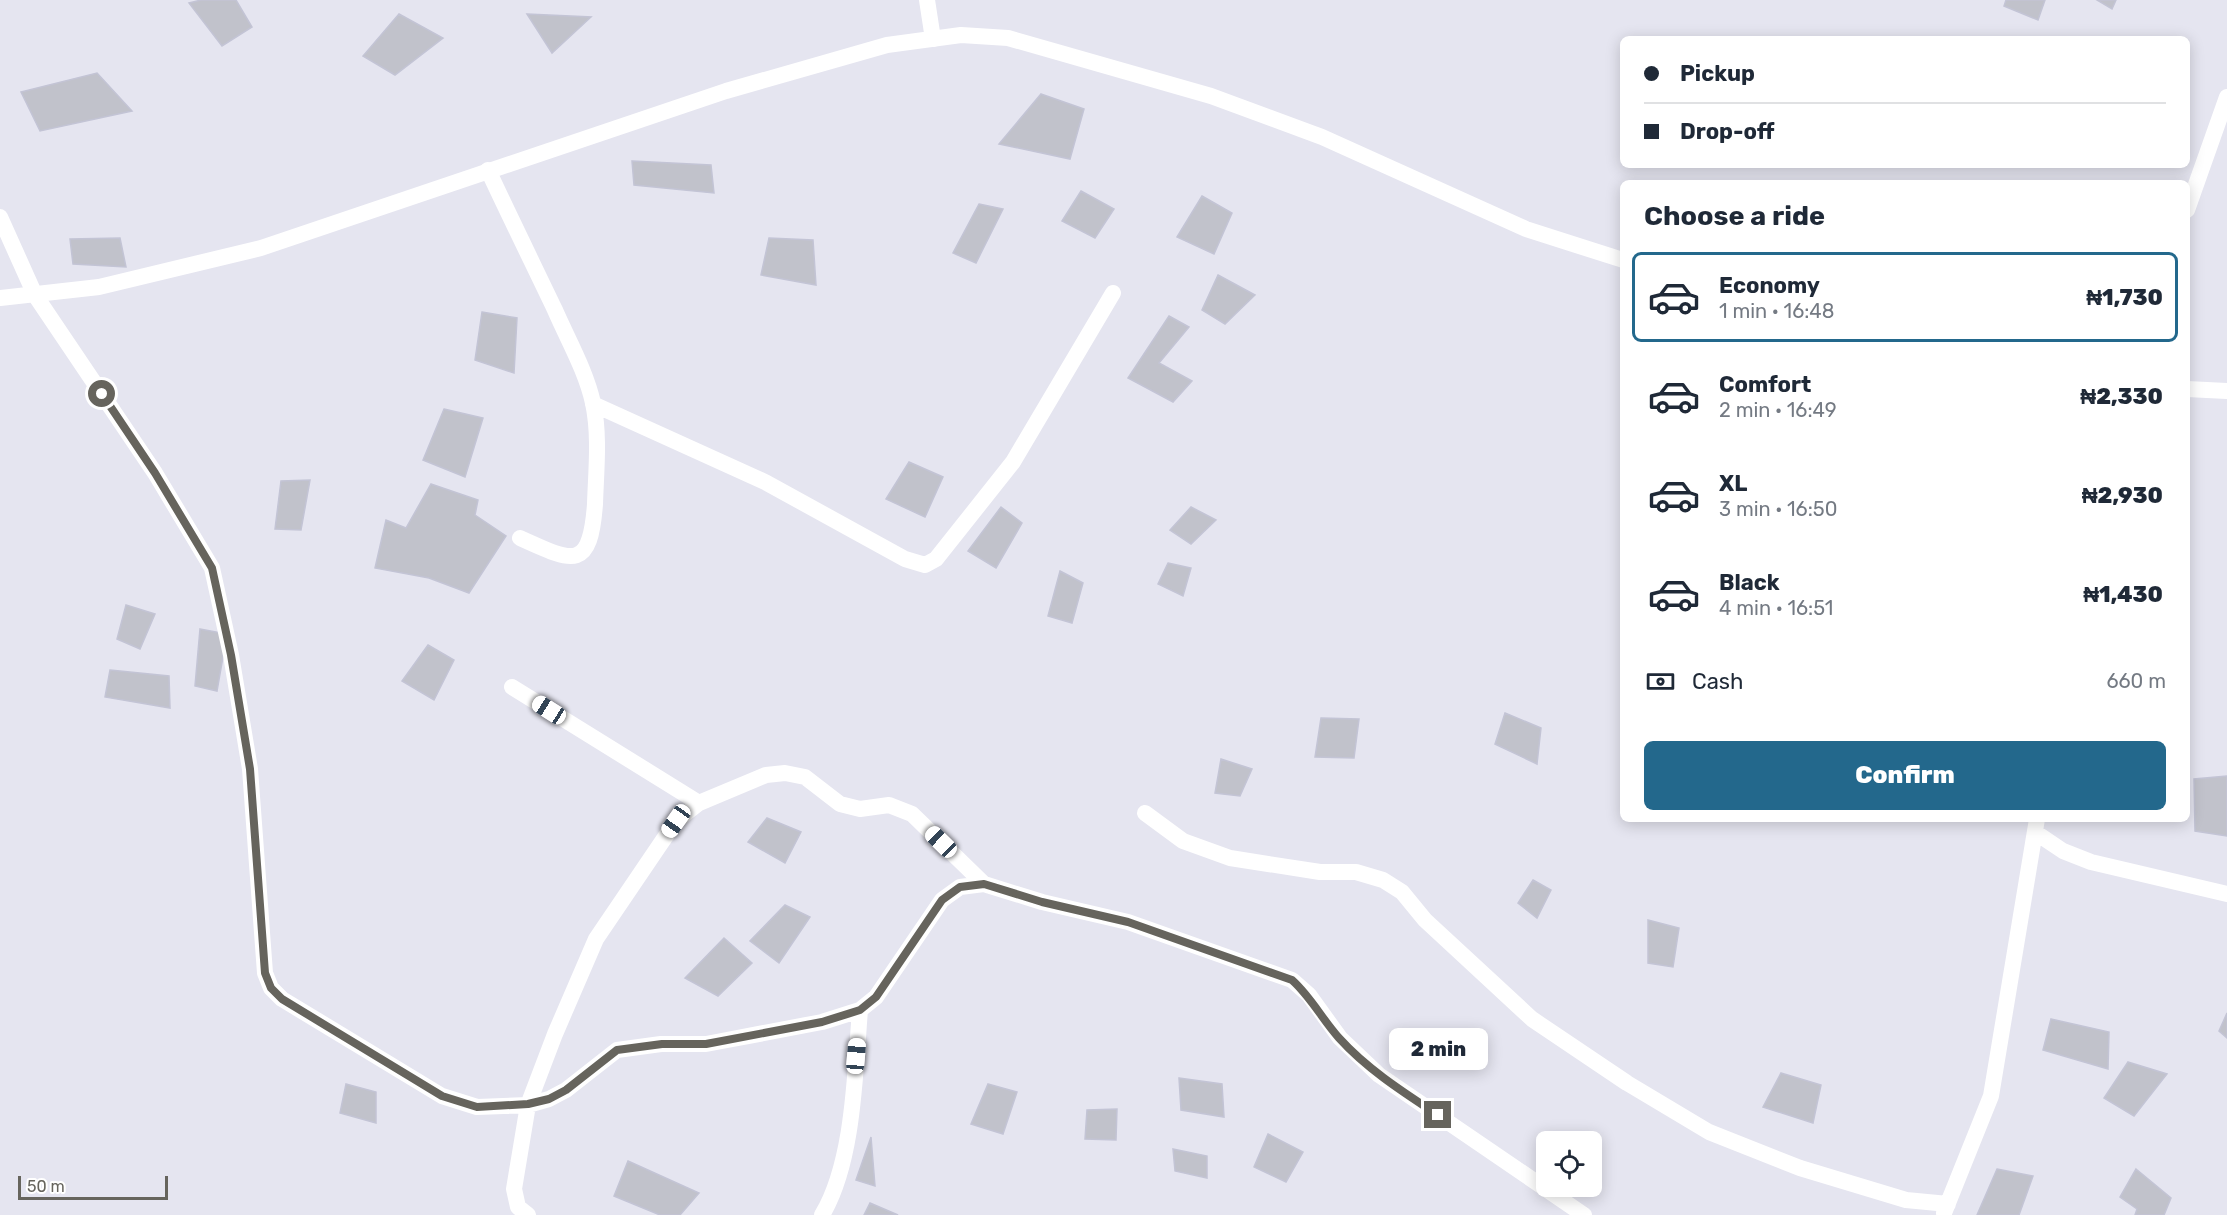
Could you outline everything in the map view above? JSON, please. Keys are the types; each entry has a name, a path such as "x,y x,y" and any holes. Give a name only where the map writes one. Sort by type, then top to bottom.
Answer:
{"street":[{"path":"927,0 933,39"},
{"path":"0,298 99,287 261,249 488,170 801,68 886,45 961,35 1008,38 1211,96 1322,136 1526,229 1620,259"},
{"path":"2190,202 2227,97"},
{"path":"488,170 567,338 593,404 597,461 593,535 588,548 576,556 558,555 520,538"},
{"path":"0,217 34,295 155,473 212,568 231,655 250,769 265,973 271,988 282,999 442,1096 477,1107 528,1104 566,1090 617,1050 662,1044 706,1044 822,1022 860,1010 876,997 942,900 960,887 984,884 1042,902 1128,922 1292,980 1309,995 1340,1038 1379,1076 1584,1215"},
{"path":"593,404 765,482 905,559 925,565 936,559 1013,462 1113,293"},
{"path":"2190,389 2227,391"},
{"path":"512,687 699,803"},
{"path":"528,1215 518,1207 514,1188 528,1104 596,939 676,821 699,803 766,775 785,773 805,777 840,804 860,808 889,805 912,814 984,884"},
{"path":"1145,813 1183,841 1230,858 1320,872 1356,872 1383,880 1402,892 1425,920 1532,1019 1627,1083 1709,1132 1800,1168 1945,1210 1991,1096 2036,826"},
{"path":"2036,826 2063,851 2091,862 2227,894"},
{"path":"822,1215 829,1204 844,1158 860,1010"}],"building":[{"path":"201,0 236,0 252,27 222,46 189,3"},
{"path":"2006,0 2045,0 2038,20 2004,6"},
{"path":"2097,0 2116,0 2112,9"},
{"path":"399,14 443,38 395,75 363,56"},
{"path":"527,14 591,17 552,53"},
{"path":"97,73 132,111 40,131 21,92"},
{"path":"1041,94 1084,109 1070,159 999,144"},
{"path":"632,161 711,165 714,193 634,185"},
{"path":"1081,191 1114,209 1095,238 1062,221"},
{"path":"1202,196 1232,213 1214,254 1177,237"},
{"path":"979,204 1003,209 976,263 953,253"},
{"path":"120,238 126,267 73,264 70,239"},
{"path":"769,238 813,240 816,285 761,275"},
{"path":"1218,275 1255,295 1225,324 1202,310"},
{"path":"482,312 517,318 514,373 475,360"},
{"path":"1169,316 1189,327 1159,363 1192,381 1173,402 1128,378"},
{"path":"444,409 483,418 465,477 423,460"},
{"path":"909,462 943,477 925,517 886,499"},
{"path":"310,480 301,530 275,529 281,481"},
{"path":"431,484 478,500 475,515 506,536 469,593 429,578 375,568 386,520 406,528"},
{"path":"1001,507 1022,523 996,568 968,551"},
{"path":"1191,507 1216,520 1191,544 1170,530"},
{"path":"1168,563 1191,568 1183,596 1158,584"},
{"path":"1060,571 1083,583 1072,623 1048,616"},
{"path":"126,605 155,614 140,649 117,639"},
{"path":"200,629 227,634 217,691 195,686"},
{"path":"428,645 454,660 434,700 402,681"},
{"path":"110,670 169,676 170,708 105,697"},
{"path":"1505,713 1541,728 1537,764 1495,744"},
{"path":"1321,718 1359,719 1354,758 1315,757"},
{"path":"1221,759 1252,769 1240,796 1215,793"},
{"path":"2227,776 2227,836 2195,831 2194,779"},
{"path":"767,818 801,832 785,863 748,842"},
{"path":"1533,880 1551,890 1537,918 1518,903"},
{"path":"785,905 810,917 779,963 750,941"},
{"path":"1648,920 1679,928 1673,967 1648,963"},
{"path":"724,938 752,963 718,996 685,978"},
{"path":"2227,1013 2227,1038 2219,1031"},
{"path":"2051,1019 2109,1032 2108,1069 2043,1050"},
{"path":"2128,1062 2167,1074 2134,1116 2104,1098"},
{"path":"1781,1073 1821,1085 1813,1123 1763,1107"},
{"path":"1179,1078 1222,1084 1224,1117 1181,1110"},
{"path":"346,1084 376,1092 376,1123 340,1113"},
{"path":"988,1084 1017,1092 1003,1134 971,1124"},
{"path":"1117,1109 1116,1140 1085,1139 1087,1110"},
{"path":"1268,1134 1303,1152 1286,1182 1254,1167"},
{"path":"871,1137 875,1186 856,1180"},
{"path":"1173,1149 1207,1156 1207,1178 1175,1171"},
{"path":"628,1161 699,1193 680,1215 660,1215 614,1196"},
{"path":"1997,1169 2033,1176 2019,1215 1977,1215"},
{"path":"2136,1169 2171,1198 2164,1215 2135,1215 2137,1209 2120,1197"},
{"path":"870,1203 898,1215 864,1215"}],"route":[{"path":"102,394 155,473 212,568 231,655 250,769 265,973 271,988 282,999 442,1096 477,1107 528,1104 549,1099 566,1090 617,1050 662,1044 706,1044 822,1022 860,1010 876,997 942,900 960,887 984,884 1014,891 1042,902 1128,922 1292,980 1309,995 1340,1038 1379,1076 1438,1115"}]}
